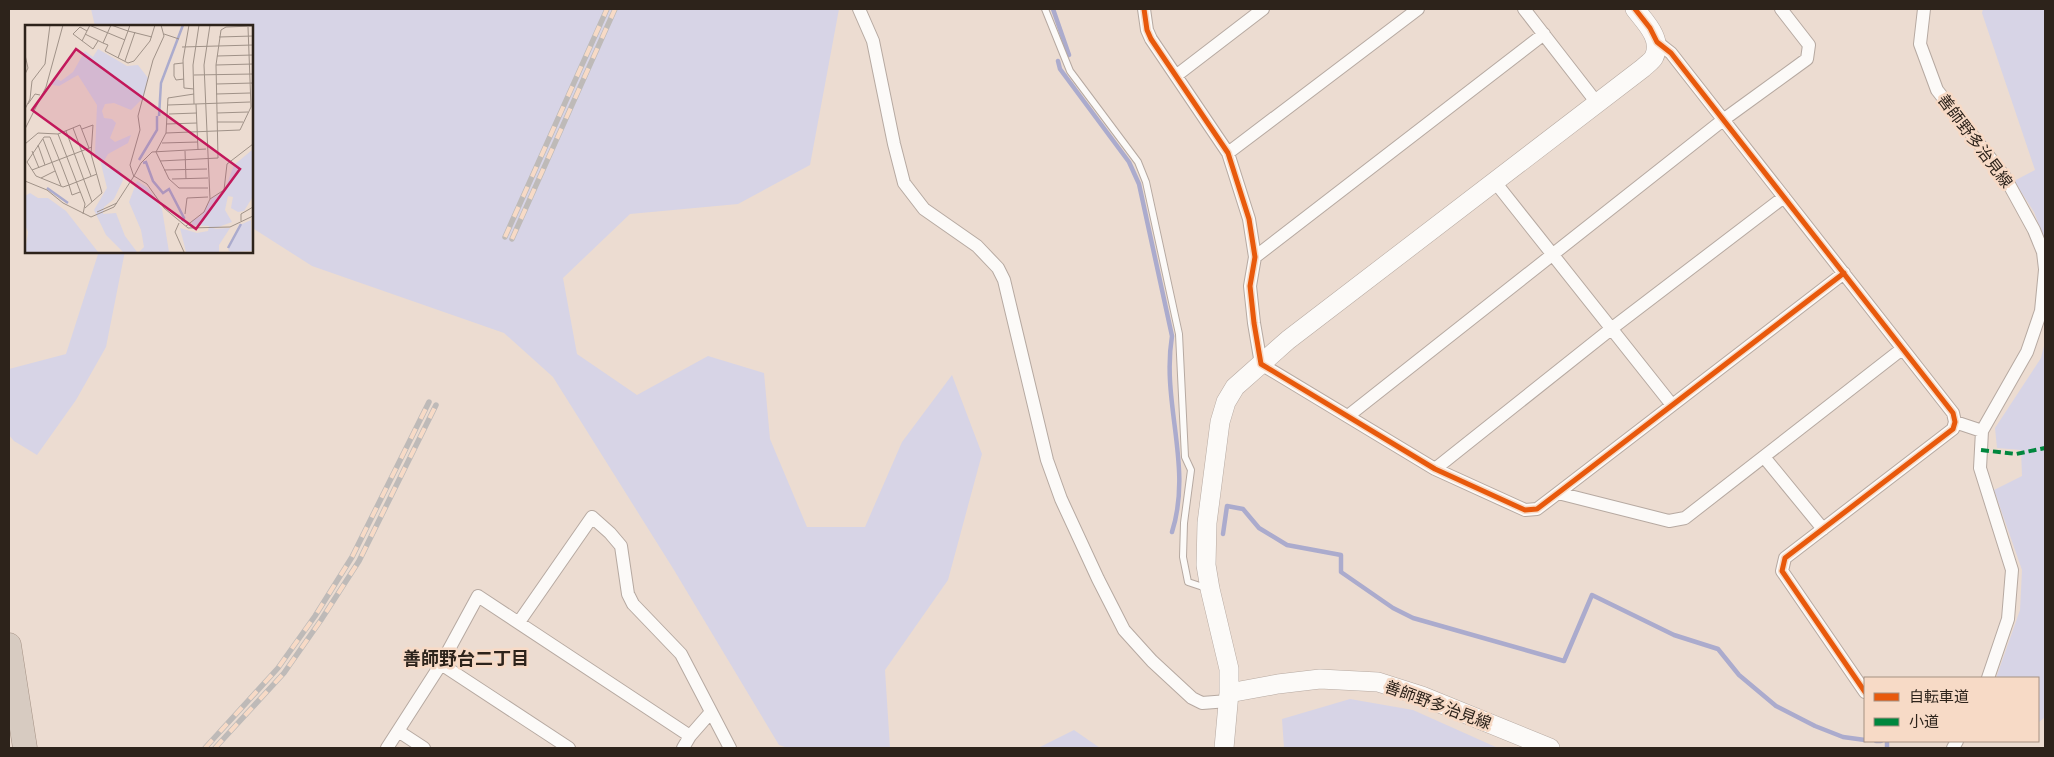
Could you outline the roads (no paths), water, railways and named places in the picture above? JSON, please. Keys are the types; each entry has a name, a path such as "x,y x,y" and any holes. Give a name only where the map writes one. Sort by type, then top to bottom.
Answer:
{"highway":[{"path":"9,645 25,748"}],"street":[{"path":"859,9 873,41 904,183 924,209 977,246 998,268 1004,280 1047,460 1061,499 1124,630 1152,661 1192,698 1202,703 1229,697"},
{"path":"1144,9 1147,30 1151,39 1228,153 1249,219 1255,257 1250,286 1261,364 1435,469 1525,510 1537,509 1558,494 1672,404 1844,273"},
{"path":"1177,75 1263,9"},
{"path":"1228,153 1418,9"},
{"path":"1524,9 1597,103"},
{"path":"1635,9 1650,28 1657,42 1671,53 1953,413 1955,422 1953,430 1785,558 1782,571 1864,691"},
{"path":"1348,416 1722,120 1807,59 1809,45 1781,9"},
{"name":"善師野多治見線","path":"1924,9 1920,44 1937,90 2005,177 2034,230 2043,252 2045,270 2041,312 2027,352 1982,431 1980,468 2012,570 2008,619 1988,677"},
{"path":"1255,257 1544,34"},
{"path":"1224,748 1229,697 1229,669 1206,566 1207,530 1220,422 1226,402 1235,387 1288,340 1654,58 1657,42"},
{"path":"1495,182 1672,404"},
{"path":"1435,469 1611,329 1784,197"},
{"path":"1558,494 1669,521 1685,518 1902,349"},
{"path":"1955,422 1982,431"},
{"path":"1764,457 1823,529"},
{"path":"519,622 592,517 610,533 620,546 628,594 633,604 681,654 730,748"},
{"path":"387,748 441,664 478,596 690,736"},
{"path":"441,664 569,748"},
{"name":"善師野多治見線","path":"1229,697 1278,684 1320,679 1378,682 1422,696 1550,748"},
{"path":"683,748 690,736 711,712"},
{"path":"398,732 424,748"}],"lane":[{"path":"1045,9 1070,71 1138,162 1146,182 1179,334 1185,457 1191,470 1184,523 1183,557 1188,582 1210,589"}],"waterway":[{"path":"1053,9 1069,55"},
{"path":"1058,61 1060,69 1129,162 1139,184 1172,336 1170,386 1179,483 1178,507 1172,532"},
{"path":"1223,534 1227,506 1243,509 1259,528 1287,545 1341,555 1341,572 1393,608 1413,618 1564,661 1592,595 1674,635 1718,649 1739,675 1776,706 1815,726 1843,737 1864,740"},
{"path":"1887,742 1887,748"}],"railway":[{"path":"505,237 607,9"},
{"path":"512,239 615,9"},
{"path":"205,748 278,668 315,616 352,557 429,402"},
{"path":"215,748 284,673 321,620 359,561 436,405"}],"district":[{"name":"善師野台二丁目","path":"466,659"}]}
